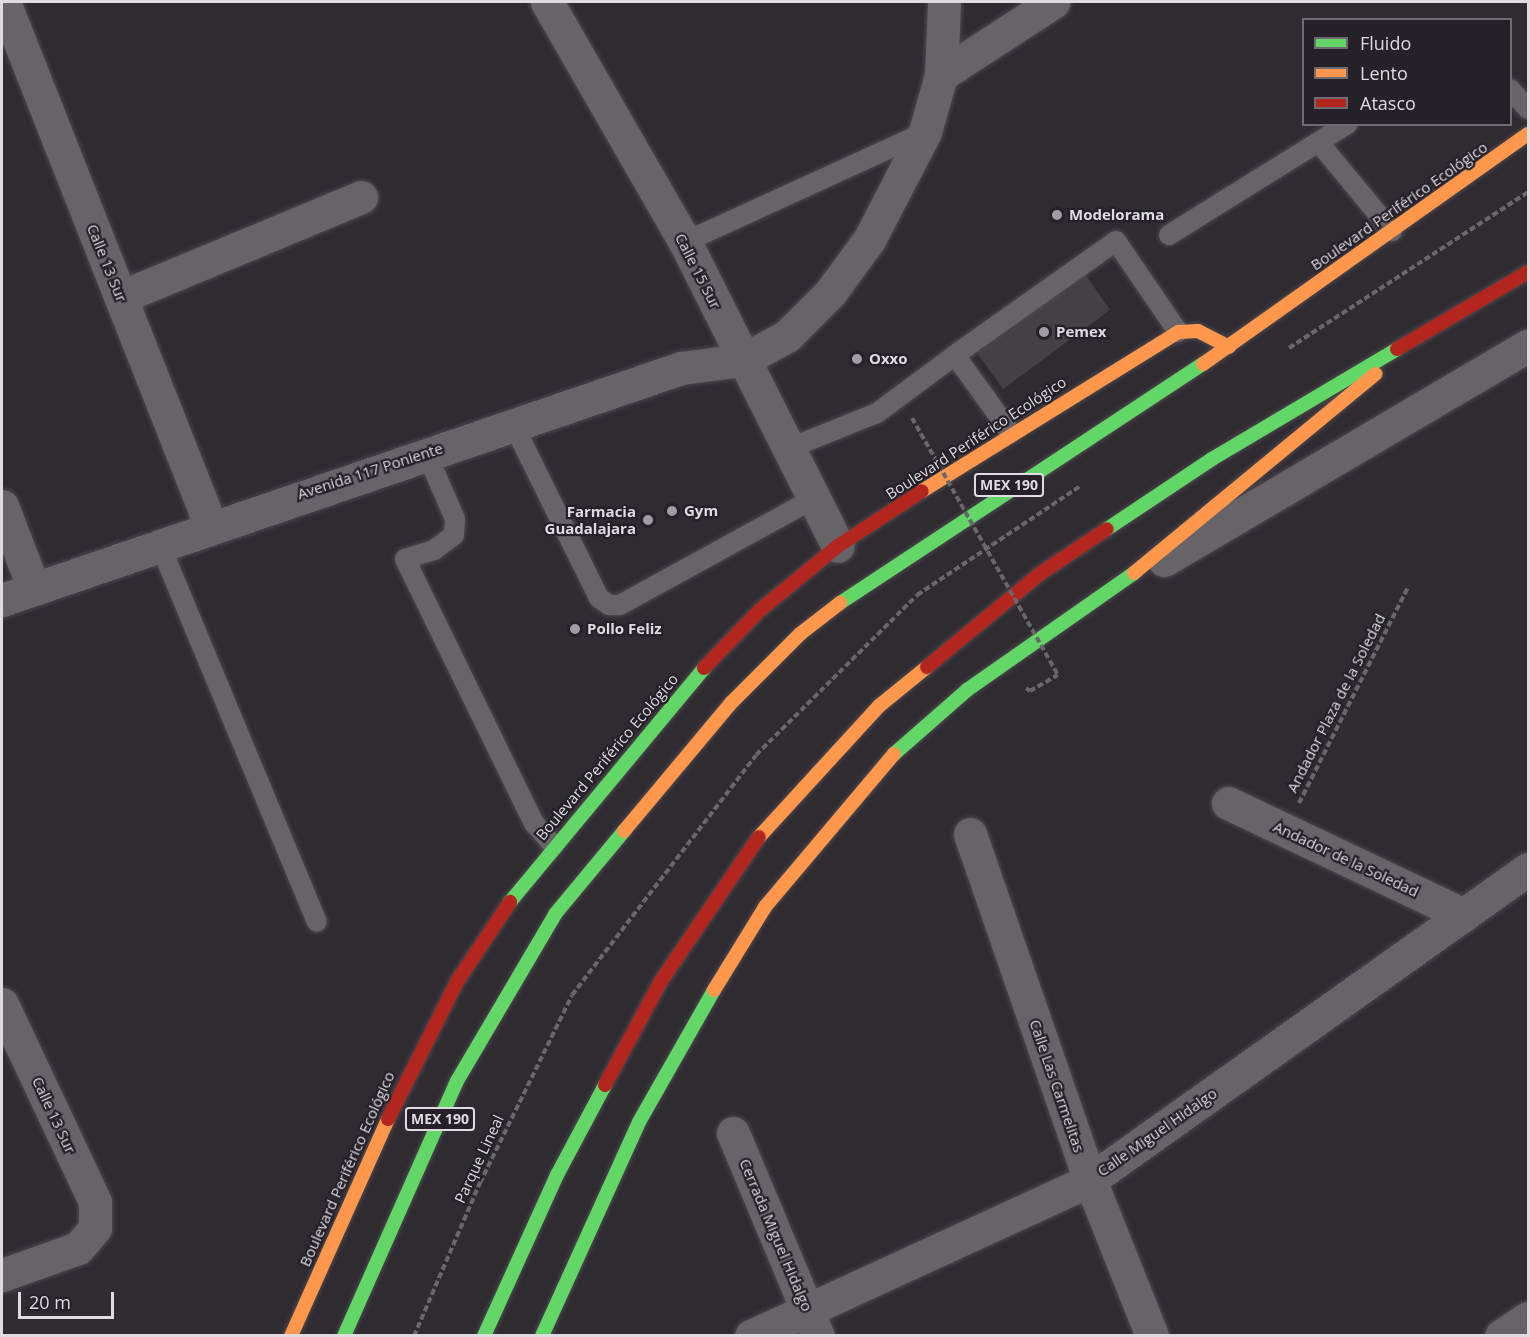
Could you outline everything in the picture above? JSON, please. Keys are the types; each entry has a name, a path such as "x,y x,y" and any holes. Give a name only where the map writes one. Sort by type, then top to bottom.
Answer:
{"main road":[{"name":"Boulevard Periférico Ecológico","path":"344,1335 457,1081 556,913 731,703 800,634 1052,456 1229,347 1528,134"},
{"path":"484,1335 557,1175 661,981 716,894 781,809 879,706 1041,573 1212,459 1406,348 1528,272"},
{"path":"1178,332 1198,331 1229,347"},
{"name":"Boulevard Periférico Ecológico","path":"291,1335 416,1057 494,925 554,846 666,708 760,610 838,546 1011,433 1178,332"},
{"path":"542,1335 639,1122 765,907 892,756 999,665 1116,588 1406,348"}],"street":[{"name":"Calle 13 Sur","path":"3,2 210,524"},
{"name":"Calle 15 Sur","path":"547,2 685,242 785,450 838,546"},
{"path":"743,360 787,336 830,293 869,240 926,132 941,75 945,2"},
{"path":"941,75 1053,2"},
{"path":"120,297 361,197"},
{"path":"1116,588 1528,346"},
{"name":"Avenida 117 Poniente","path":"2,600 160,545 210,524 681,368 743,360"},
{"path":"2,506 34,588"},
{"name":"Andador de la Soledad","path":"1228,803 1464,915"},
{"name":"Calle Las Carmelitas","path":"970,834 1090,1180 1152,1335"},
{"name":"Calle Miguel Hidalgo","path":"751,1335 813,1324 1090,1180 1528,869"},
{"name":"Calle 13 Sur","path":"2,1004 94,1202 95,1228 78,1248 2,1275"},
{"name":"Cerrada Miguel Hidalgo","path":"734,1134 813,1324"},
{"path":"1501,1335 1528,1318"}],"lane":[{"path":"1512,91 1528,109"},
{"path":"1169,235 1320,144 1344,126"},
{"path":"685,242 926,132"},
{"path":"1320,144 1392,231"},
{"path":"785,450 877,413 1116,241 1178,332"},
{"path":"955,356 1011,433"},
{"path":"513,424 599,598 609,605 620,605 811,500"},
{"path":"426,452 455,519 454,535 434,550 405,559 534,823 554,846"},
{"path":"160,545 317,922"}],"path":[{"path":"912,418 1059,675 1030,691"},
{"name":"Andador Plaza de la Soledad","path":"1286,831 1408,587"},
{"name":"Parque Lineal","path":"414,1335 572,996"}],"building":[{"name":"Pemex","path":"1085,274 1110,310 1003,389 977,353"}],"traffic: fast":[{"path":"1107,529 1212,459 1397,349"},
{"path":"840,603 1203,364"},
{"path":"894,754 967,690 1134,573"},
{"path":"510,902 704,668"},
{"path":"344,1336 457,1081 556,913 624,831"},
{"path":"542,1336 639,1122 714,990"},
{"path":"484,1336 557,1175 605,1085"}],"traffic: slow":[{"path":"1203,364 1528,134"},
{"path":"922,491 1178,332 1198,331 1229,347"},
{"path":"1134,573 1375,374"},
{"path":"624,831 731,703 800,634 840,603"},
{"path":"759,837 879,706 927,667"},
{"path":"714,990 765,907 894,754"},
{"path":"291,1336 388,1119"}],"traffic: jam":[{"path":"1397,349 1528,272"},
{"path":"704,668 760,610 838,546 922,491"},
{"path":"927,667 1041,573 1107,529"},
{"path":"605,1085 661,981 759,837"},
{"path":"388,1119 458,980 510,902"}],"place":[{"name":"Modelorama","path":"1057,215"},
{"name":"Pemex","path":"1044,332"},
{"name":"Oxxo","path":"857,359"},
{"name":"Gym","path":"672,511"},
{"name":"Farmacia Guadalajara","path":"648,520"},
{"name":"Pollo Feliz","path":"575,629"}]}
